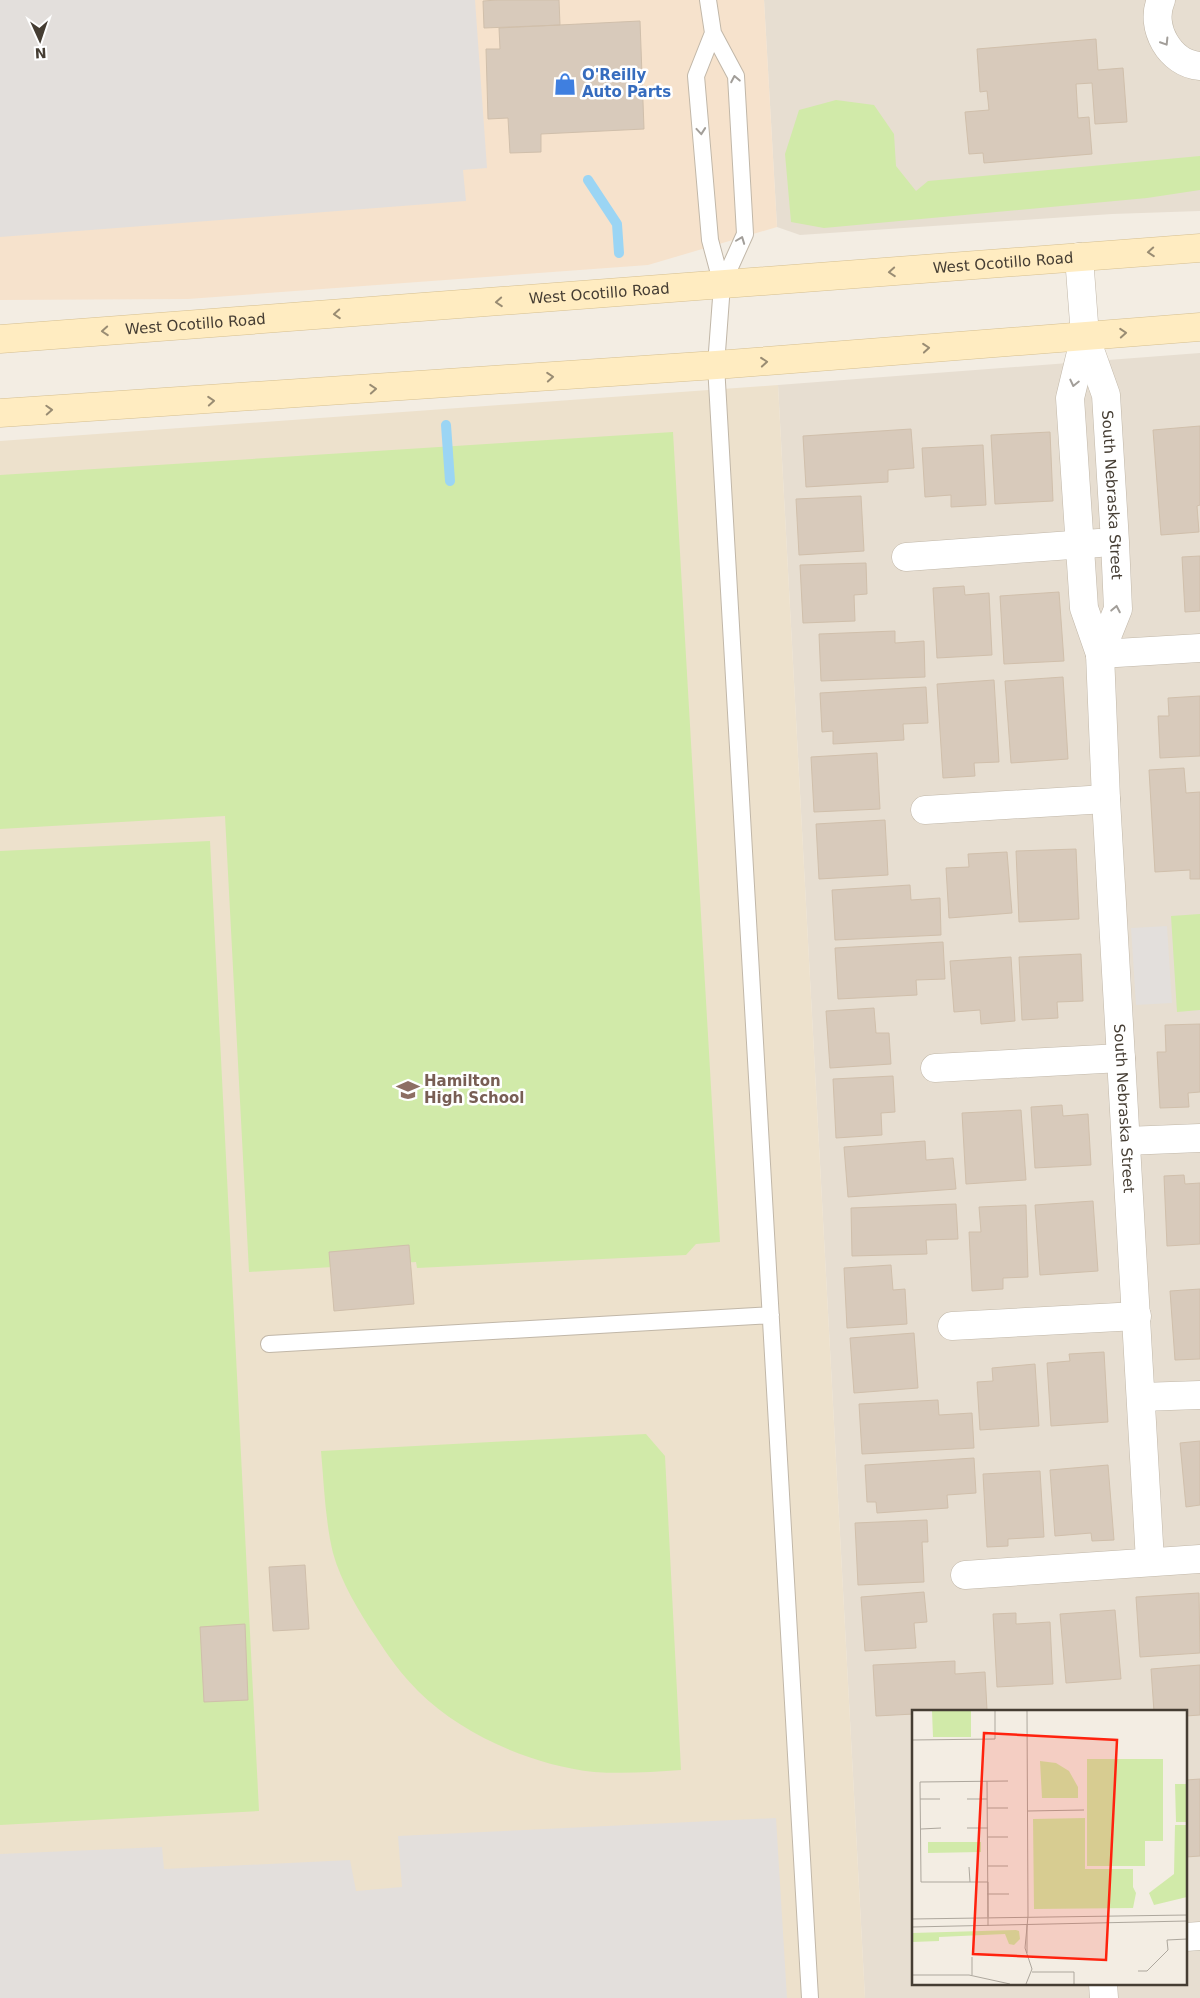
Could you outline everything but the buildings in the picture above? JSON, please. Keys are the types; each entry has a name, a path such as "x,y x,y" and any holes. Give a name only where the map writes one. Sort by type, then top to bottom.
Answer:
{"main road":[{"name":"West Ocotillo Road","path":"0,338 1200,248"},
{"path":"0,413 716,366 1200,327"}],"street":[{"path":"1161,0 1157,19 1160,35 1168,49 1180,59 1200,66"},
{"name":"South Nebraska Street","path":"1079,257 1085,336 1106,395 1115,542 1118,609 1100,654"},
{"name":"South Nebraska Street","path":"1085,336 1070,398 1084,608 1100,654 1106,799 1150,1561"},
{"path":"906,557 1115,542"},
{"path":"1100,654 1200,648"},
{"path":"924,810 1106,799"},
{"path":"935,1068 1121,1058"},
{"path":"1126,1141 1200,1138"},
{"path":"952,1326 1136,1316"},
{"path":"1141,1398 1200,1394"},
{"path":"965,1575 1200,1558"}],"lane":[{"path":"708,0 713,33 736,76 745,234 722,285"},
{"path":"713,33 696,76 710,240 722,285 716,366 810,1998"},
{"path":"269,1344 771,1315"}],"shaded area":[{"path":"0,0 764,0 777,227 648,265 188,299 0,300"},
{"path":"0,0 475,0 487,168 463,170 466,201 0,237"},
{"path":"764,0 1200,0 1200,211 1112,214 800,235 777,227"},
{"path":"1200,353 1200,1998 865,1998 778,385"},
{"name":"Hamilton High School","path":"778,385 865,1998 0,1998 0,441"},
{"path":"1167,926 1172,1003 1136,1005 1131,928"},
{"path":"776,1818 787,1998 0,1998 0,1854 162,1847 164,1869 350,1860 356,1891 402,1887 398,1836"}],"green space":[{"path":"836,100 874,105 894,134 896,166 916,191 928,181 1200,156 1200,190 1147,198 824,228 791,222 785,154 799,110"},
{"path":"673,432 720,1242 696,1244 686,1255 417,1268 416,1262 249,1272 225,816 0,829 0,475"},
{"path":"210,841 259,1811 0,1825 0,851"},
{"path":"1200,914 1200,1010 1177,1012 1171,916"},
{"path":"646,1434 665,1456 681,1770 616,1773 570,1768 523,1755 477,1734 455,1721 418,1691 401,1672 385,1651 346,1586 336,1564 330,1540 321,1451"}],"waterway":[{"path":"588,180 617,224 619,253"},
{"path":"446,425 450,481"}],"place":[{"name":"O'Reilly Auto Parts","path":"565,84"},
{"name":"Hamilton High School","path":"408,1090"}]}
